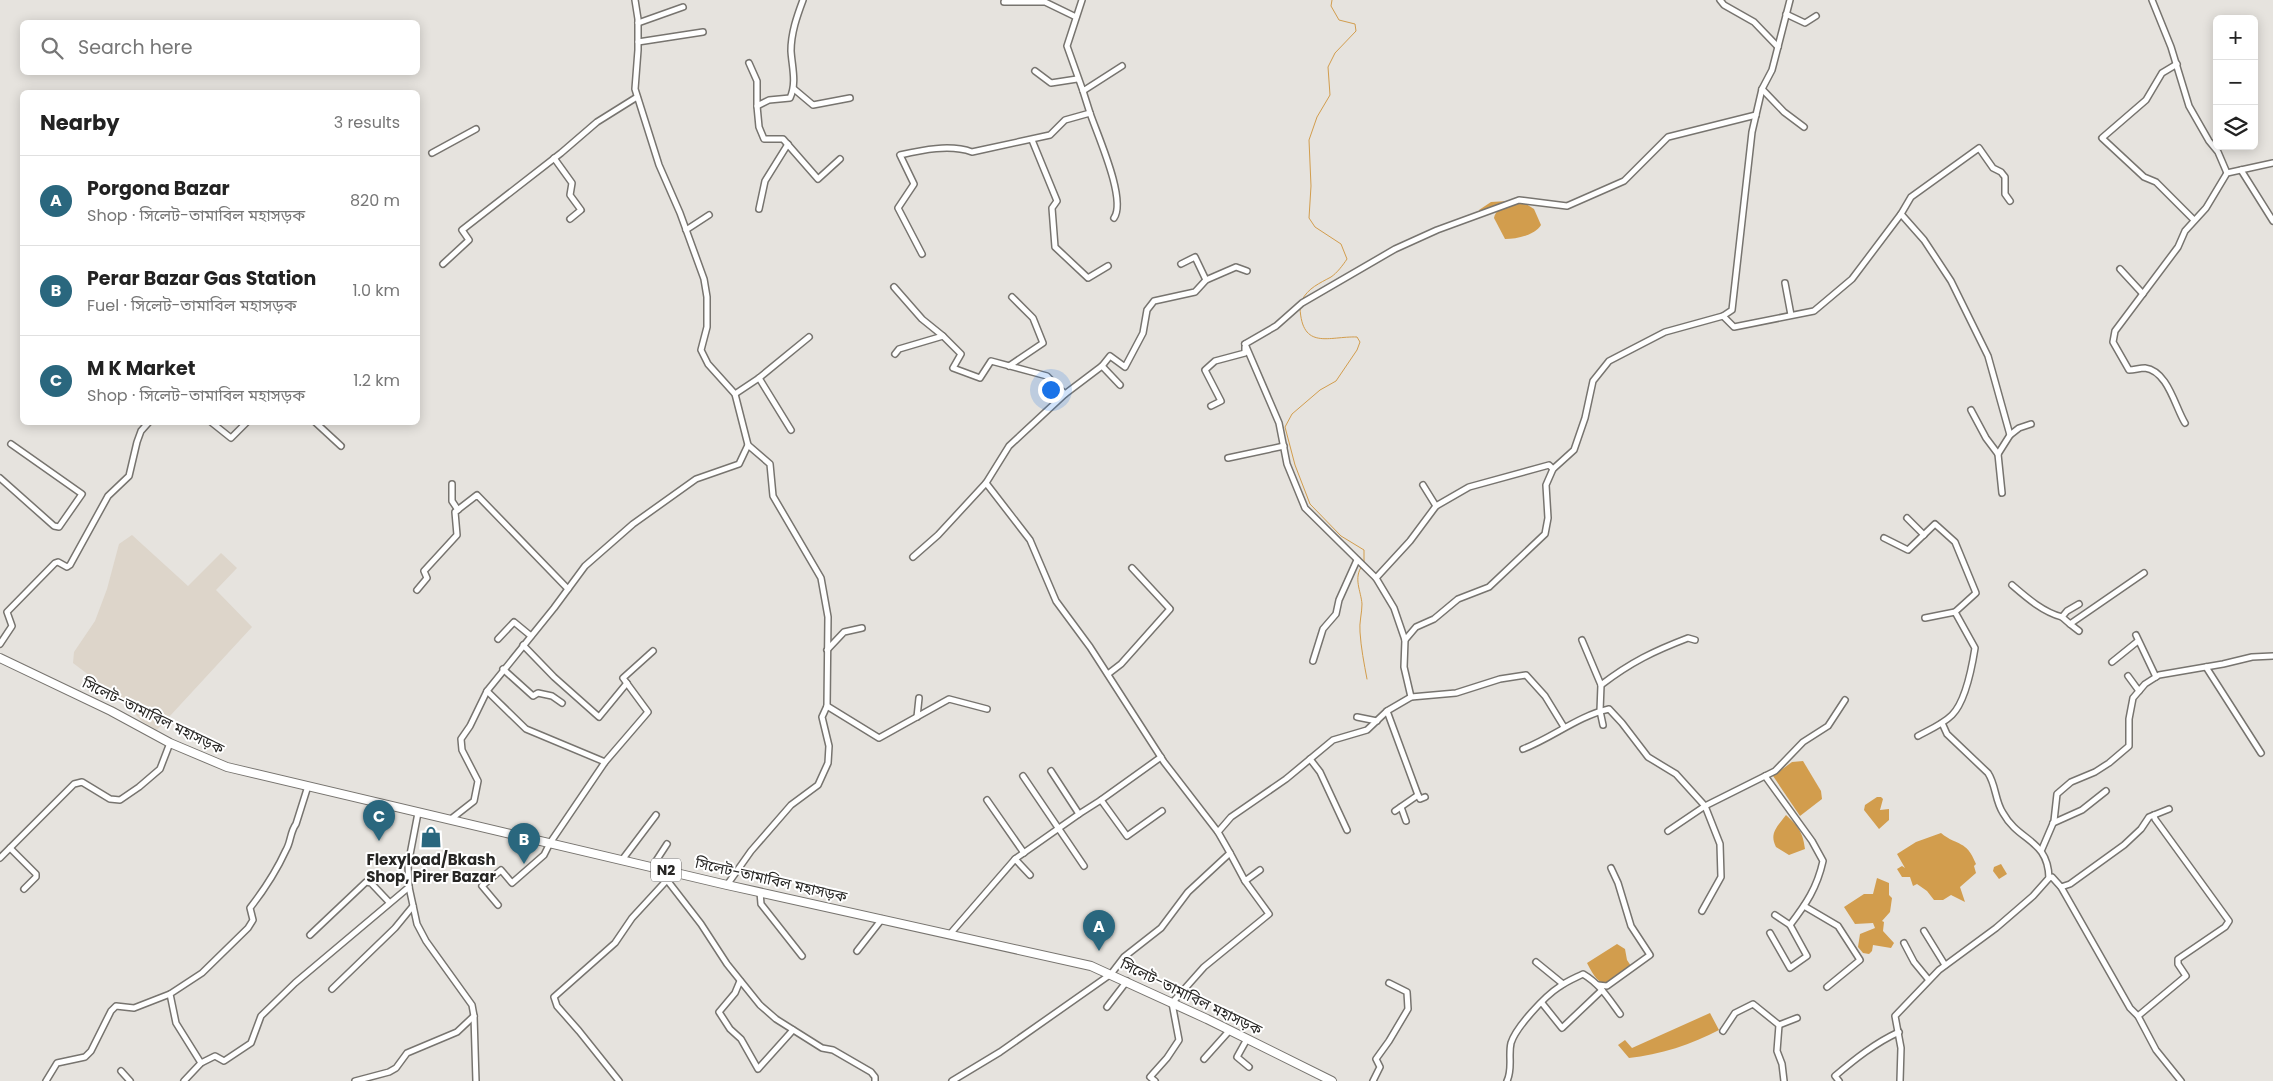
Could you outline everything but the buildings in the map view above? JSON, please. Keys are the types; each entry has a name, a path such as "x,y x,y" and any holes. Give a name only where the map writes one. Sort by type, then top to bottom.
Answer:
{"highway":[{"name":"সিলেট-তামাবিল মহাসড়ক","path":"0,658 110,711 170,743 227,767 727,885 1091,966 1230,1030 1332,1081"}],"street":[{"path":"635,0 638,23 635,89 659,165 704,279 707,297 707,327 701,350 708,364 735,394 748,445 770,464 773,496 821,578 828,618 827,706 822,717 829,746 828,763 818,785 790,805 751,851 727,885"},
{"path":"757,106 769,100 790,98 794,89 791,49 796,18 803,0"},
{"path":"1082,0 1067,46 1111,174 1116,196 1117,213 1114,218"},
{"path":"1720,0 1724,5 1754,22 1778,47"},
{"path":"1405,640 1416,627 1434,619 1458,599 1489,587 1545,534 1548,518 1546,485 1553,469 1574,450 1585,418 1593,381 1608,361 1665,332 1723,316 1732,310 1750,150 1756,115 1762,89 1772,70 1790,0"},
{"path":"2152,0 2177,64 2193,116 2218,152 2226,173"},
{"path":"1004,2 1046,2 1076,17"},
{"path":"638,23 683,7"},
{"path":"1786,14 1805,23 1816,16"},
{"path":"638,42 703,32"},
{"path":"749,63 757,81 758,126 764,139 783,139 818,179 840,159"},
{"path":"2177,64 2162,73 2146,100 2102,138 2144,177 2156,182 2194,220"},
{"path":"1083,91 1122,66"},
{"path":"1035,70 1051,83 1077,78"},
{"path":"794,89 813,105 850,98"},
{"path":"1762,89 1784,112 1804,127"},
{"path":"443,264 469,240 462,230 517,188 597,122 637,97"},
{"path":"922,254 898,208 914,184 900,155 918,151 960,148 972,152 1032,140 1050,135 1065,120 1090,113"},
{"path":"1245,344 1276,326 1302,303 1395,250 1437,230 1519,200 1567,206 1624,181 1668,137 1756,115"},
{"path":"432,153 476,129"},
{"path":"1032,140 1056,201 1052,208 1054,247 1088,278 1108,266"},
{"path":"759,209 766,181 788,144"},
{"path":"1723,316 1734,326 1814,311 1852,279 1901,214 1911,197 1979,148 1994,168 2005,177 2005,194 2010,201"},
{"path":"554,158 572,183 570,195 581,210 570,219"},
{"path":"2186,423 2176,407 2173,393 2156,372 2147,369 2129,370 2113,342 2115,331 2178,248 2186,231 2206,208 2226,173 2273,163"},
{"path":"2241,170 2273,221"},
{"path":"1901,214 1924,240 1951,281 1988,356 2010,435"},
{"path":"686,230 709,215"},
{"path":"1181,264 1195,257 1206,280"},
{"path":"913,557 938,536 986,483 1009,446 1065,394 1102,366 1110,356 1124,366 1143,333 1147,310 1154,301 1195,292 1206,280 1236,268 1247,271"},
{"path":"2120,269 2142,294"},
{"path":"1785,283 1791,315"},
{"path":"894,287 922,319 961,354 953,368 980,378 991,361 1047,376 1065,394"},
{"path":"1009,366 1043,343 1033,318 1012,297"},
{"path":"895,354 899,349 943,336"},
{"path":"735,394 809,337"},
{"path":"1211,406 1221,401 1205,370 1215,361 1245,353 1245,344"},
{"path":"1245,344 1279,423 1287,464 1306,508 1376,578 1394,608 1405,640 1404,667 1411,697"},
{"path":"1102,366 1120,385"},
{"path":"758,378 791,430"},
{"path":"1971,410 1986,438 1998,454 2002,493"},
{"path":"1998,454 2010,435 2019,428 2031,424"},
{"path":"0,644 12,626 6,612 15,601 55,563 58,562 66,567 70,565 108,496 129,476 137,442 147,425"},
{"path":"215,425 231,438 244,425"},
{"path":"319,425 341,446"},
{"path":"0,478 54,526 59,527 82,494 11,444"},
{"path":"451,819 474,801 478,781 462,750 460,739 470,726 486,691 503,669 585,566 634,524 696,479 739,464 748,445"},
{"path":"1228,458 1284,446"},
{"path":"1376,578 1410,541 1436,506 1469,487 1549,466 1553,469"},
{"path":"986,483 1030,540 1056,601 1108,674 1161,757 1218,832 1245,881 1269,914 1204,967 1172,1003 1179,1040 1167,1058 1150,1077 1154,1081"},
{"path":"452,484 452,501 458,510"},
{"path":"1424,485 1436,506"},
{"path":"417,590 427,578 424,571 457,535 455,512 477,495 568,589"},
{"path":"1907,518 1924,535"},
{"path":"1884,538 1908,550 1935,524 1955,542 1976,593 1955,612 1925,618"},
{"path":"1313,661 1323,629 1336,614 1339,600 1358,560"},
{"path":"1108,674 1121,664 1170,609 1132,568"},
{"path":"2070,624 2144,573"},
{"path":"2012,585 2052,614 2062,617 2079,631"},
{"path":"2062,617 2067,611 2079,604"},
{"path":"1918,736 1942,723 1957,710 1971,669 1975,648 1955,612"},
{"path":"498,639 514,622 530,636"},
{"path":"828,650 844,632 862,628"},
{"path":"1601,684 1649,653 1688,638 1695,640"},
{"path":"2112,662 2137,638 2156,677"},
{"path":"1582,640 1601,684 1600,711 1603,725"},
{"path":"523,645 554,677 600,717 627,683"},
{"path":"498,906 482,886 501,870 512,884 544,855 550,843 605,762 648,712 622,678 653,651"},
{"path":"2042,850 2053,824 2057,794 2071,782 2095,772 2110,763 2129,746 2129,719 2133,698 2145,684 2156,677 2252,657 2273,656"},
{"path":"2206,667 2261,753"},
{"path":"503,669 533,696 538,694 552,696 562,703"},
{"path":"1218,832 1231,817 1286,779 1333,740 1367,730 1388,711 1411,697 1456,693 1500,679 1526,675 1545,696 1564,727"},
{"path":"2128,676 2139,691"},
{"path":"486,691 526,729 605,762"},
{"path":"917,717 919,698"},
{"path":"827,706 879,738 949,699 987,709"},
{"path":"1668,831 1705,806 1775,771 1803,742 1828,726 1845,700"},
{"path":"1523,748 1540,742 1564,727 1609,709 1648,758 1676,774 1705,806 1720,844 1721,877 1702,912"},
{"path":"1388,711 1418,795 1420,799 1425,797"},
{"path":"1357,717 1377,720"},
{"path":"1900,1081 1899,1032 1895,1016 1928,979 1996,928 2033,896 2049,878 2048,863 2042,850 2008,821 2002,813 1988,773 1948,734 1942,723"},
{"path":"0,858 74,784 82,782 110,798 120,800 160,769 170,743"},
{"path":"950,934 1015,859 1161,757"},
{"path":"1310,759 1320,772 1347,830"},
{"path":"1051,771 1079,814"},
{"path":"1023,776 1084,866"},
{"path":"1766,776 1812,841 1823,862 1818,882 1790,926"},
{"path":"46,1081 57,1063 85,1057 91,1051 111,1011 116,1006 134,1008 170,994 202,974 248,928 253,920 250,908 267,886 288,847 308,786"},
{"path":"2053,824 2082,810 2106,791"},
{"path":"1395,811 1418,795"},
{"path":"987,800 1024,853"},
{"path":"1101,800 1127,836 1162,811"},
{"path":"1401,807 1406,822"},
{"path":"2061,887 2070,884 2124,845 2142,829 2149,817 2169,809"},
{"path":"418,813 410,848 409,887 413,906 417,924 426,941 472,1005 476,1081"},
{"path":"622,860 656,815"},
{"path":"2138,1016 2186,976 2178,964 2178,959 2225,928 2229,921 2154,815"},
{"path":"652,867 667,844"},
{"path":"10,848 36,874 36,877 24,889"},
{"path":"952,1081 1000,1052 1111,974 1124,957 1161,928 1188,892 1230,853"},
{"path":"1015,859 1030,875"},
{"path":"1598,985 1607,986 1650,955 1631,926 1618,883 1611,868"},
{"path":"619,1081 557,1006 554,997 615,943 632,918 666,880 668,870"},
{"path":"1245,881 1260,870"},
{"path":"2049,878 2052,877 2061,887 2130,1008 2138,1016 2156,1050 2181,1081"},
{"path":"666,880 701,924 727,964 760,1005 776,1019 822,1048 833,1050 871,1072 876,1080"},
{"path":"310,935 366,882 371,883 389,902"},
{"path":"184,1081 201,1063 215,1056 224,1061 251,1044 261,1016 295,983 409,887"},
{"path":"760,892 762,904 802,956"},
{"path":"332,989 395,928 413,906"},
{"path":"1804,906 1838,926 1860,960 1827,986"},
{"path":"1770,932 1790,968 1807,956 1790,926 1776,915"},
{"path":"858,951 882,919"},
{"path":"1924,931 1945,965"},
{"path":"1904,943 1914,962 1928,979"},
{"path":"1536,962 1562,984"},
{"path":"1507,1081 1511,1068 1511,1043 1518,1029 1562,984 1583,974 1598,985 1620,1014"},
{"path":"740,980 734,993 719,1012 730,1029 741,1039 758,1069 794,1030"},
{"path":"1107,1007 1127,981"},
{"path":"1373,1081 1380,1067 1376,1059 1408,1009 1407,992 1389,982"},
{"path":"1542,1003 1562,1028 1602,990"},
{"path":"170,994 170,1006 176,1023 201,1063"},
{"path":"1723,1031 1735,1012 1753,1004 1779,1025"},
{"path":"355,1081 389,1072 396,1068 407,1053 457,1032 474,1016"},
{"path":"1779,1025 1797,1018"},
{"path":"1779,1025 1777,1051 1782,1064 1784,1081"},
{"path":"1204,1059 1230,1030"},
{"path":"1839,1081 1835,1076 1860,1058 1870,1047 1899,1032"},
{"path":"1247,1039 1237,1057 1249,1067"},
{"path":"121,1071 130,1081"}],"shaded area":[{"path":"1508,201 1480,212 1479,210 1491,202"},
{"path":"1523,202 1534,209 1541,225 1535,231 1525,236 1505,239 1494,218 1495,214 1505,206"},
{"path":"132,535 188,586 221,553 237,568 216,590 252,627 157,730 143,722 118,697 73,663 74,652 95,621 107,589 119,544"},
{"path":"1803,761 1821,791 1822,799 1800,816 1773,776 1792,762"},
{"path":"1877,797 1883,799 1880,810 1889,809 1889,820 1879,829 1864,810 1865,805"},
{"path":"1786,815 1799,830 1805,849 1789,855 1776,847 1773,838 1775,830"},
{"path":"1941,833 1965,847 1976,864 1974,866 1976,873 1960,887 1965,902 1951,895 1943,900 1934,900 1927,891 1917,884 1913,886 1910,877 1902,877 1897,869 1902,866 1905,868 1897,854 1916,842"},
{"path":"2001,864 2007,874 1999,879 1993,871 1994,867"},
{"path":"1877,878 1889,883 1889,895 1892,898 1890,912 1882,921 1884,922 1883,931 1894,943 1891,948 1873,945 1872,951 1869,954 1863,953 1858,947 1860,934 1875,928 1873,923 1855,924 1844,907 1864,894 1873,894"},
{"path":"1617,944 1625,949 1627,960 1631,966 1611,981 1602,982 1597,979 1587,963"},
{"path":"1710,1013 1719,1030 1664,1052 1629,1058 1618,1045 1625,1040 1632,1048"}],"waterway":[{"path":"1302,300 1311,289 1331,277 1347,259 1341,244 1315,227 1309,218 1311,186 1309,140 1317,117 1330,95 1328,67 1335,53 1356,31 1355,24 1339,20 1331,6 1332,0"},
{"path":"1300,308 1302,322 1306,331 1312,336 1327,339 1357,337 1360,342 1357,350 1336,381 1320,390 1292,414 1285,427 1295,465 1310,504 1341,536 1364,550 1364,563"},
{"path":"1362,566 1358,575 1362,604 1360,629 1367,679"}],"place":[{"name":"Flexyload/Bkash Shop, Pirer Bazar","path":"431,837"},
{"name":"M K Market","path":"379,841"},
{"name":"Perar Bazar Gas Station","path":"524,864"},
{"name":"Porgona Bazar","path":"1099,951"}]}
